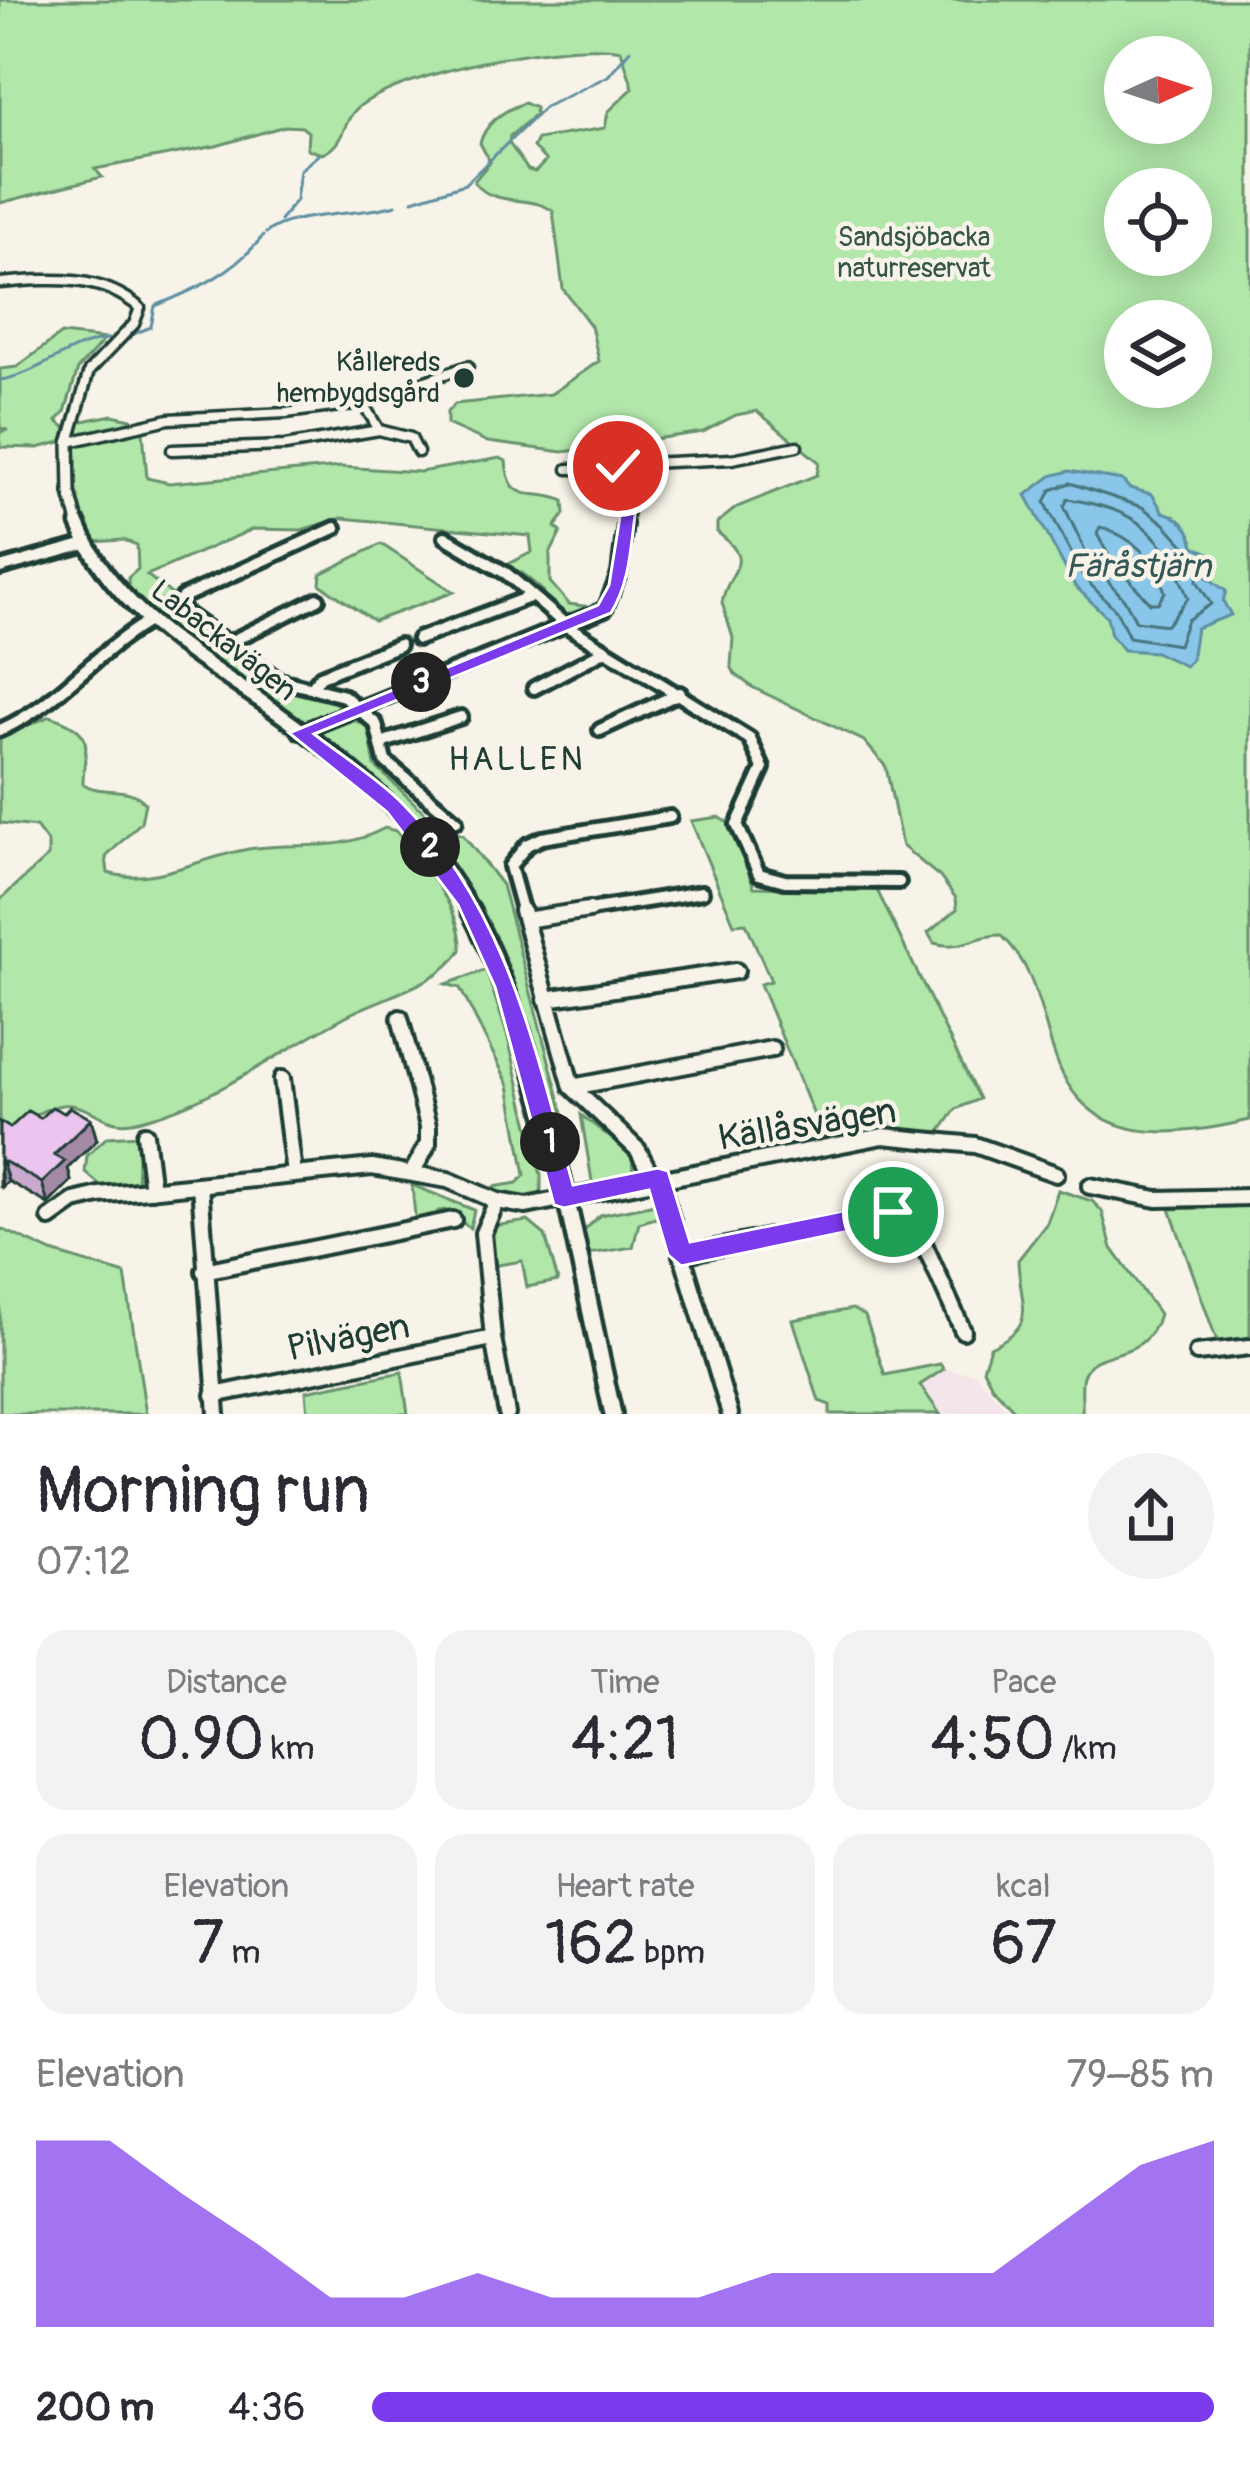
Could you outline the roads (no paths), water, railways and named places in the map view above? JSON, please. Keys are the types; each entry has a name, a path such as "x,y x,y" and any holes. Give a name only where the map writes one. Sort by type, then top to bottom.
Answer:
{"street":[{"path":"0,283 62,277 123,296 140,308 134,324 88,371 69,442 169,418 286,413 363,403 468,366"},
{"path":"363,403 379,430"},
{"path":"172,449 298,445 379,430 411,438 418,452"},
{"name":"Labackavägen","path":"69,442 70,501 101,568 148,621 394,807 468,902 507,987 564,1197 614,1414"},
{"path":"568,469 637,470 661,461 726,460 796,446"},
{"path":"299,733 605,609 614,596 637,470"},
{"path":"334,528 178,602 180,610 279,680 336,693 357,707 376,724 386,761 456,821"},
{"path":"445,537 507,574 567,626 738,730 760,753 759,782 737,825 759,874 784,881 899,882"},
{"path":"0,568 86,544"},
{"path":"418,639 532,596"},
{"path":"226,644 318,599"},
{"path":"0,730 45,708 103,648 148,621"},
{"path":"312,687 322,676 399,645"},
{"path":"534,688 606,650"},
{"path":"600,730 680,693"},
{"path":"381,743 461,717"},
{"path":"670,817 527,844 510,866 572,1087 595,1114 642,1150 656,1179 730,1414"},
{"path":"525,920 702,892"},
{"path":"547,999 736,970"},
{"path":"400,1018 428,1126 428,1144 413,1171"},
{"path":"572,1087 772,1049"},
{"path":"282,1078 294,1173"},
{"path":"146,1134 152,1190"},
{"name":"Källåsvägen","path":"497,1201 526,1206 896,1136 975,1144 1056,1174"},
{"path":"50,1218 84,1198 372,1166 448,1180 497,1201 483,1233 493,1338 507,1414"},
{"path":"200,1185 217,1414"},
{"path":"1090,1186 1157,1198 1250,1197"},
{"path":"681,1255 900,1211 916,1226 963,1331"},
{"path":"204,1271 453,1220"},
{"name":"Pilvägen","path":"214,1395 493,1338"},
{"path":"1197,1353 1250,1347"}],"water":[{"name":"Färåstjärn","path":"1069,471 1122,480 1129,488 1152,494 1163,512 1184,524 1194,546 1209,553 1214,572 1207,577 1226,591 1223,601 1231,615 1196,628 1191,660 1185,666 1155,652 1123,650 1111,635 1107,617 1075,586 1026,495 1051,476"}],"waterway":[{"path":"413,200 465,184 545,107 608,76 630,50"},
{"path":"280,221 296,200 300,170 318,155"},
{"path":"266,233 291,221 396,205"},
{"path":"121,339 151,327 155,306 228,269 263,236"},
{"path":"0,380 108,339"}],"place":[{"name":"Kållereds hembygdsgård","path":"464,378"}],"district":[{"name":"HALLEN","path":"517,758"}],"park label":[{"name":"Sandsjöbacka naturreservat","path":"914,252"}]}
